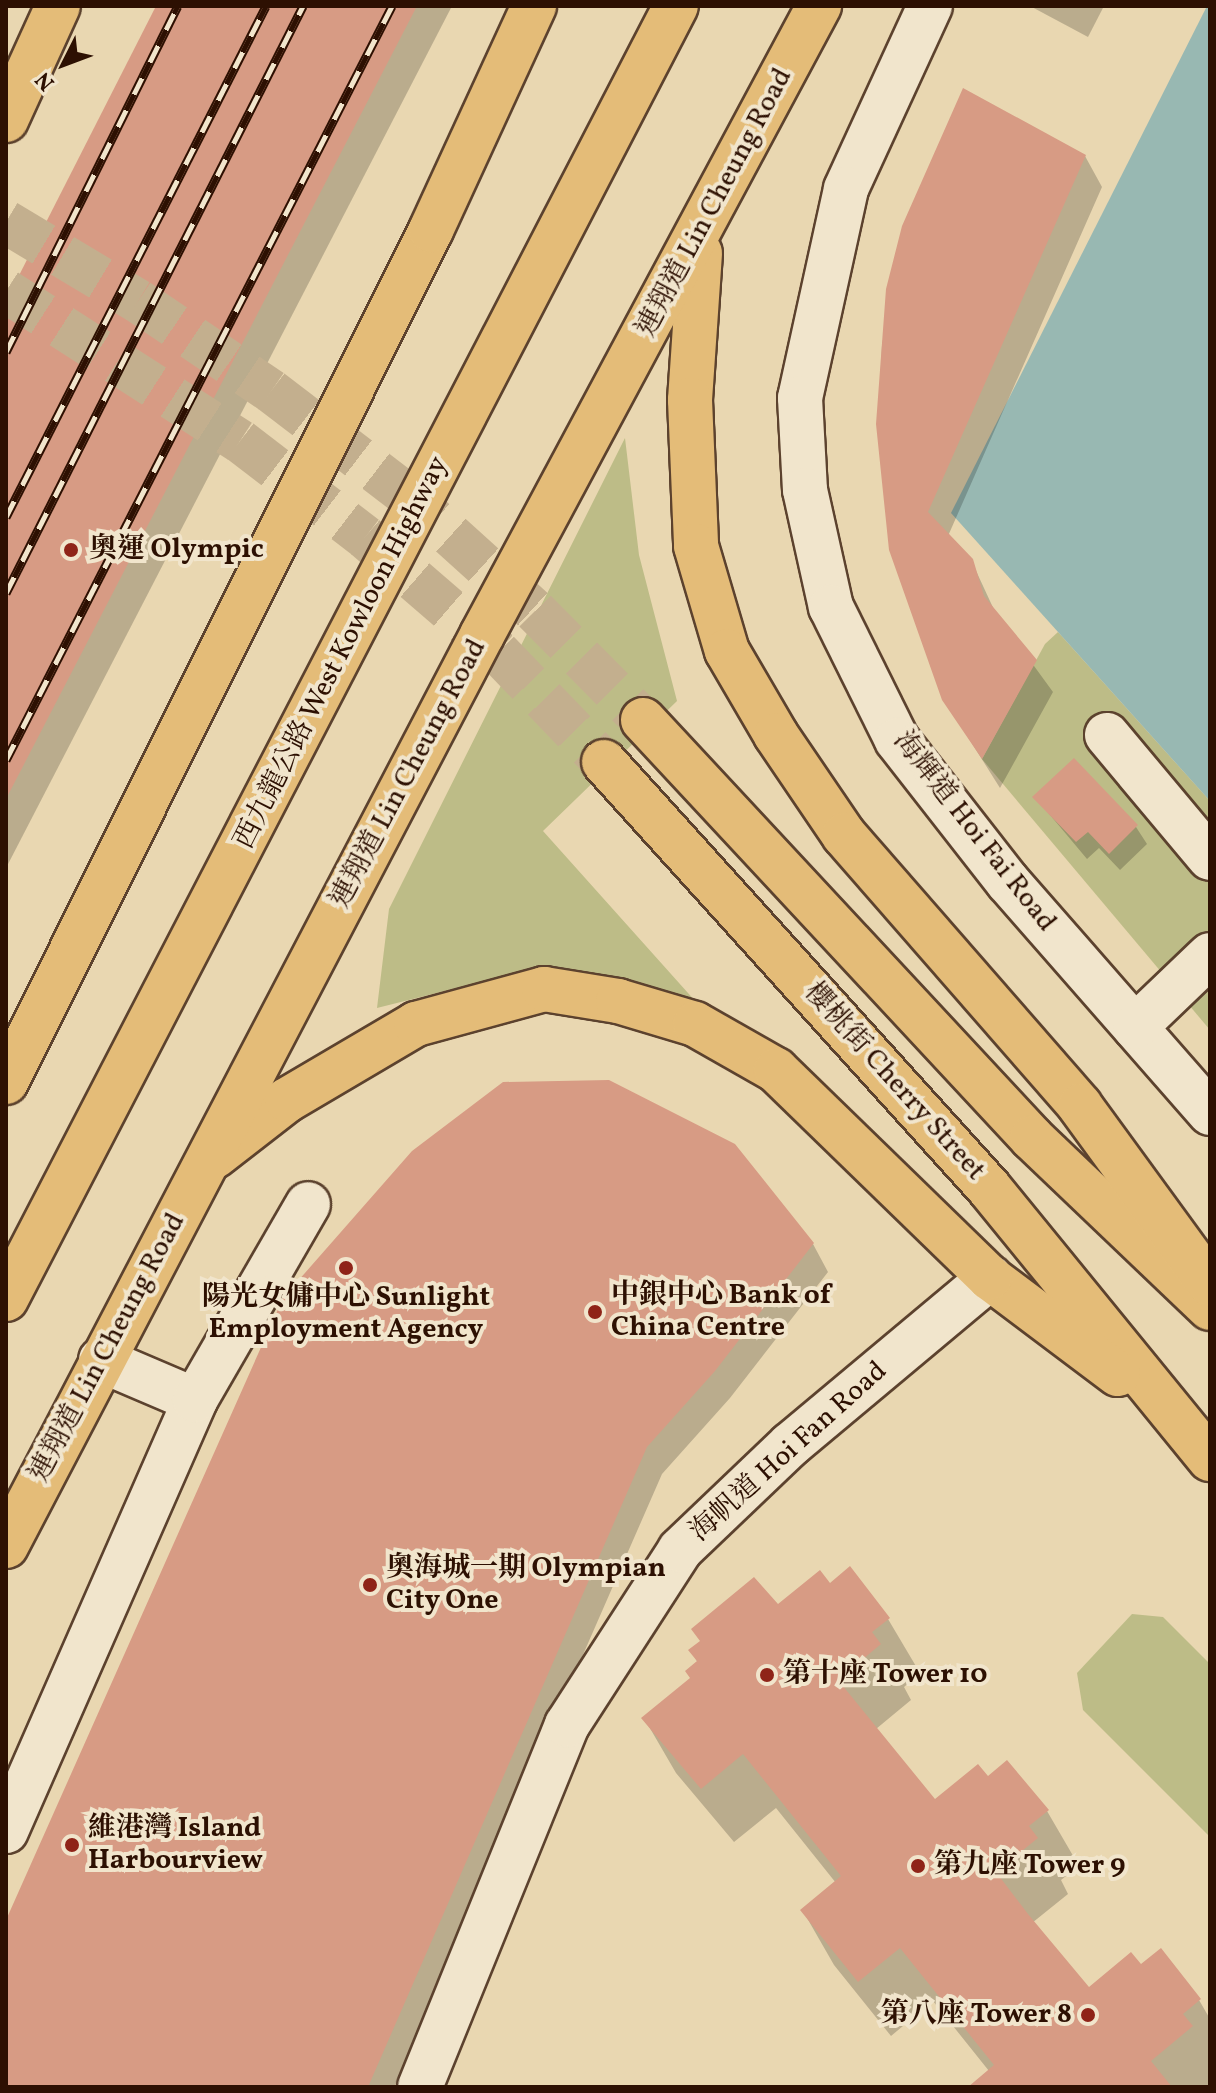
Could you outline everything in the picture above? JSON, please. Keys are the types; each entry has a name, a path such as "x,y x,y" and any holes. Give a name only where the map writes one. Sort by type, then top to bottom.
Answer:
{"main road":[{"path":"6,120 58,6"},
{"path":"6,1082 431,230 534,6"},
{"name":"西九龍公路 West Kowloon Highway","path":"6,1299 676,6"},
{"name":"連翔道 Lin Cheung Road","path":"6,1546 101,1360 819,6"},
{"path":"702,231 692,324 691,475 696,546 727,651 776,735 844,835 1080,1106 1210,1284"},
{"path":"643,720 1032,1138 1210,1308"},
{"name":"櫻桃街 Cherry Street","path":"604,762 989,1188 1210,1459"},
{"name":"櫻桃街 Cherry Street","path":"206,1162 287,1100 385,1038 476,1005 544,989 618,1001 695,1024 776,1070 990,1278 1171,1414"}],"street":[{"name":"海輝道 Hoi Fai Road","path":"930,6 846,189 800,398 809,512 831,607 897,740 1008,882 1210,1113"},
{"path":"1107,735 1210,858"},
{"path":"1135,1027 1210,955"},
{"path":"6,1831 195,1400 308,1204"},
{"name":"海帆道 Hoi Fan Road","path":"420,2087 567,1725 680,1550 790,1445 990,1278"},
{"path":"101,1360 195,1400"}],"shaded area":[{"path":"625,438 639,555 677,701 543,831 705,1012 582,975 500,977 377,1008 389,909"},
{"path":"1058,632 1210,801 1210,1030 982,759 1045,644"},
{"path":"1132,1614 1163,1617 1210,1664 1210,1837 1083,1710 1077,1673"}],"water":[{"path":"1207,6 1210,6 1210,801 951,513"}],"building":[{"name":"奧運 Olympic","path":"156,6 417,6 6,799 6,301"},
{"path":"963,88 1086,155 928,512 973,559 984,596 1037,660 982,759 942,700 889,550 876,424 886,289 902,226"},
{"path":"1074,758 1138,825 1109,854 1088,832 1076,842 1032,797"},
{"name":"奧海城一期 Olympian City One","path":"609,1080 735,1144 814,1243 715,1371 647,1447 368,2087 6,2087 6,1920 283,1298 412,1151 503,1082"},
{"path":"850,1566 890,1618 872,1632 881,1644 838,1680 935,1799 978,1764 988,1776 1007,1760 1049,1810 1029,1826 1038,1838 996,1872 1089,1987 1131,1952 1141,1964 1161,1948 1201,1999 1183,2014 1193,2026 1151,2061 1172,2087 968,2087 994,2065 900,1948 858,1982 800,1910 841,1876 743,1754 701,1789 641,1718 690,1678 685,1671 697,1661 688,1650 700,1641 691,1629 754,1577 778,1604 820,1570 830,1583"}],"tunnel":[{"path":"6,222 138,301 271,391 402,491 535,611 643,720"},
{"path":"6,291 240,441 365,537 498,652 604,762"}],"railway":[{"path":"6,352 178,6"},
{"path":"6,517 266,6"},
{"path":"6,593 303,6"},
{"path":"6,760 392,6"}],"place":[{"name":"奧運 Olympic","path":"71,550"},
{"name":"陽光女傭中心 Sunlight Employment Agency","path":"346,1268"},
{"name":"中銀中心 Bank of China Centre","path":"595,1312"},
{"name":"奧海城一期 Olympian City One","path":"370,1585"},
{"name":"第十座 Tower 10","path":"767,1675"},
{"name":"維港灣 Island Harbourview","path":"72,1845"},
{"name":"第九座 Tower 9","path":"918,1866"},
{"name":"第八座 Tower 8","path":"1088,2015"}]}
